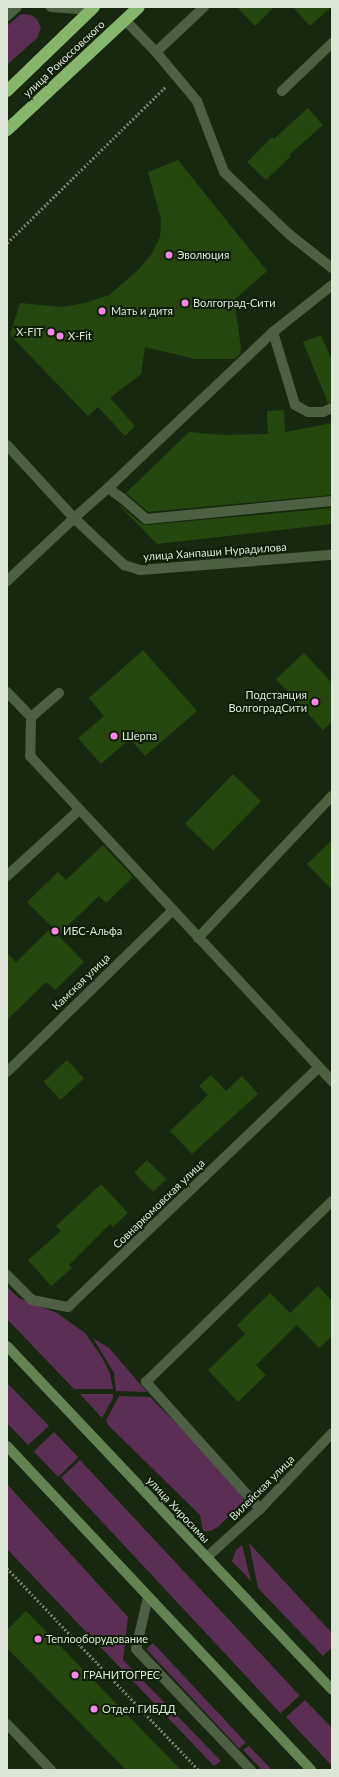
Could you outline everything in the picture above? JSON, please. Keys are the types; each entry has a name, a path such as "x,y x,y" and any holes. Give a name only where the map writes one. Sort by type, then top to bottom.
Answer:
{"highway":[{"name":"улица Рокоссовского","path":"7,130 139,7"},
{"name":"улица Рокоссовского","path":"7,92 93,9"}],"main road":[{"name":"улица Хиросимы","path":"7,1346 332,1690"},
{"path":"7,1446 311,1770"}],"street":[{"path":"7,16 17,7"},
{"path":"51,7 93,9"},
{"path":"156,52 204,7"},
{"path":"125,20 156,52 197,101 224,172 290,235 332,268"},
{"path":"282,91 332,43"},
{"path":"7,581 273,332 332,285"},
{"path":"273,332 295,405 308,412 323,412 332,408"},
{"name":"улица Ханпаши Нурадилова","path":"7,445 74,518 124,565 140,570 332,555"},
{"path":"108,488 146,519 332,500"},
{"path":"7,692 32,718"},
{"path":"59,693 32,718 30,756 318,1068 332,1081"},
{"path":"198,938 332,796"},
{"path":"7,876 79,810"},
{"name":"Камская улица","path":"7,1072 172,910"},
{"name":"Совнаркомовская улица","path":"7,1275 32,1300 68,1307 318,1068"},
{"path":"260,1508 146,1382 332,1201"},
{"name":"Вилейская улица","path":"206,1557 260,1508 332,1433"},
{"path":"148,1597 136,1649 250,1770"},
{"path":"7,1724 52,1770"}],"path":[{"path":"7,243 176,76"},
{"path":"7,1568 199,1770"}],"shaded area":[{"path":"21,14 31,15 37,19 41,28 37,38 7,65 7,26"},
{"path":"7,1287 19,1298 57,1313 85,1333 101,1356 110,1373 113,1389 74,1389 7,1319"},
{"path":"93,1338 109,1348 147,1392 116,1391 114,1373"},
{"path":"7,1383 49,1426 28,1445 7,1423"},
{"path":"80,1394 113,1394 113,1398 102,1418"},
{"path":"119,1396 150,1397 240,1487 244,1501 218,1527 210,1531 203,1531 200,1515 109,1426 106,1421"},
{"path":"54,1432 78,1457 58,1477 34,1451"},
{"path":"80,1460 300,1695 281,1713 61,1478"},
{"path":"7,1484 128,1617 123,1660 221,1761 214,1766 7,1549"},
{"path":"249,1543 332,1633 332,1647 323,1656 258,1588"},
{"path":"242,1545 251,1581 232,1561 236,1550"},
{"path":"153,1643 246,1742 239,1749 146,1649"},
{"path":"305,1700 332,1728 332,1766 286,1717"},
{"path":"249,1746 272,1770 262,1770 243,1750"}],"building":[{"path":"237,7 274,7 255,26"},
{"path":"293,7 331,7 310,26"},
{"path":"308,108 323,125 289,155 291,156 266,180 247,162 272,137 274,139"},
{"path":"178,160 267,271 234,300 241,347 240,354 235,359 195,359 145,347 141,374 110,398 135,426 125,436 98,407 88,416 10,335 20,303 62,307 85,303 109,295 138,270 151,255 160,237 161,219 148,172"},
{"path":"321,335 332,360 332,402 328,403 303,342"},
{"path":"284,410 285,432 332,423 332,495 148,512 126,493 189,432 224,435 268,434 267,411"},
{"path":"117,503 142,524 146,525 332,508 332,524 157,544"},
{"path":"143,650 197,711 145,756 130,739 101,764 78,738 104,716 89,698"},
{"name":"Подстанция ВолгоградСити","path":"304,653 332,683 332,722 323,730 276,679"},
{"path":"233,774 261,801 213,851 185,824"},
{"path":"332,840 332,890 307,864"},
{"path":"103,845 133,877 106,903 99,896 59,934 27,902 58,872 66,880"},
{"path":"51,928 84,962 55,990 46,982 7,1020 7,953 16,962"},
{"path":"67,1060 84,1078 61,1100 44,1082"},
{"path":"211,1075 226,1091 242,1076 258,1094 192,1154 170,1131 208,1095 199,1086"},
{"path":"147,1160 166,1179 153,1192 134,1173"},
{"path":"101,1184 128,1213 113,1227 110,1224 69,1265 72,1268 51,1286 28,1260 61,1231 56,1226"},
{"path":"318,1286 332,1301 332,1336 319,1348 297,1325 256,1365 266,1375 238,1402 208,1370 245,1334 237,1325 270,1293 290,1313"},
{"name":"Отдел ГИБДД","path":"26,1611 181,1770 126,1770 7,1648 7,1630"}],"place":[{"name":"Эволюция","path":"169,255"},
{"name":"Волгоград-Сити","path":"185,303"},
{"name":"Мать и дитя","path":"102,311"},
{"name":"X-FIT","path":"51,332"},
{"name":"X-Fit","path":"60,336"},
{"name":"Подстанция ВолгоградСити","path":"315,702"},
{"name":"Шерпа","path":"114,736"},
{"name":"ИБС-Альфа","path":"55,931"},
{"name":"Теплооборудование","path":"38,1639"},
{"name":"ГРАНИТОГРЕС","path":"75,1675"},
{"name":"Отдел ГИБДД","path":"94,1709"}]}
